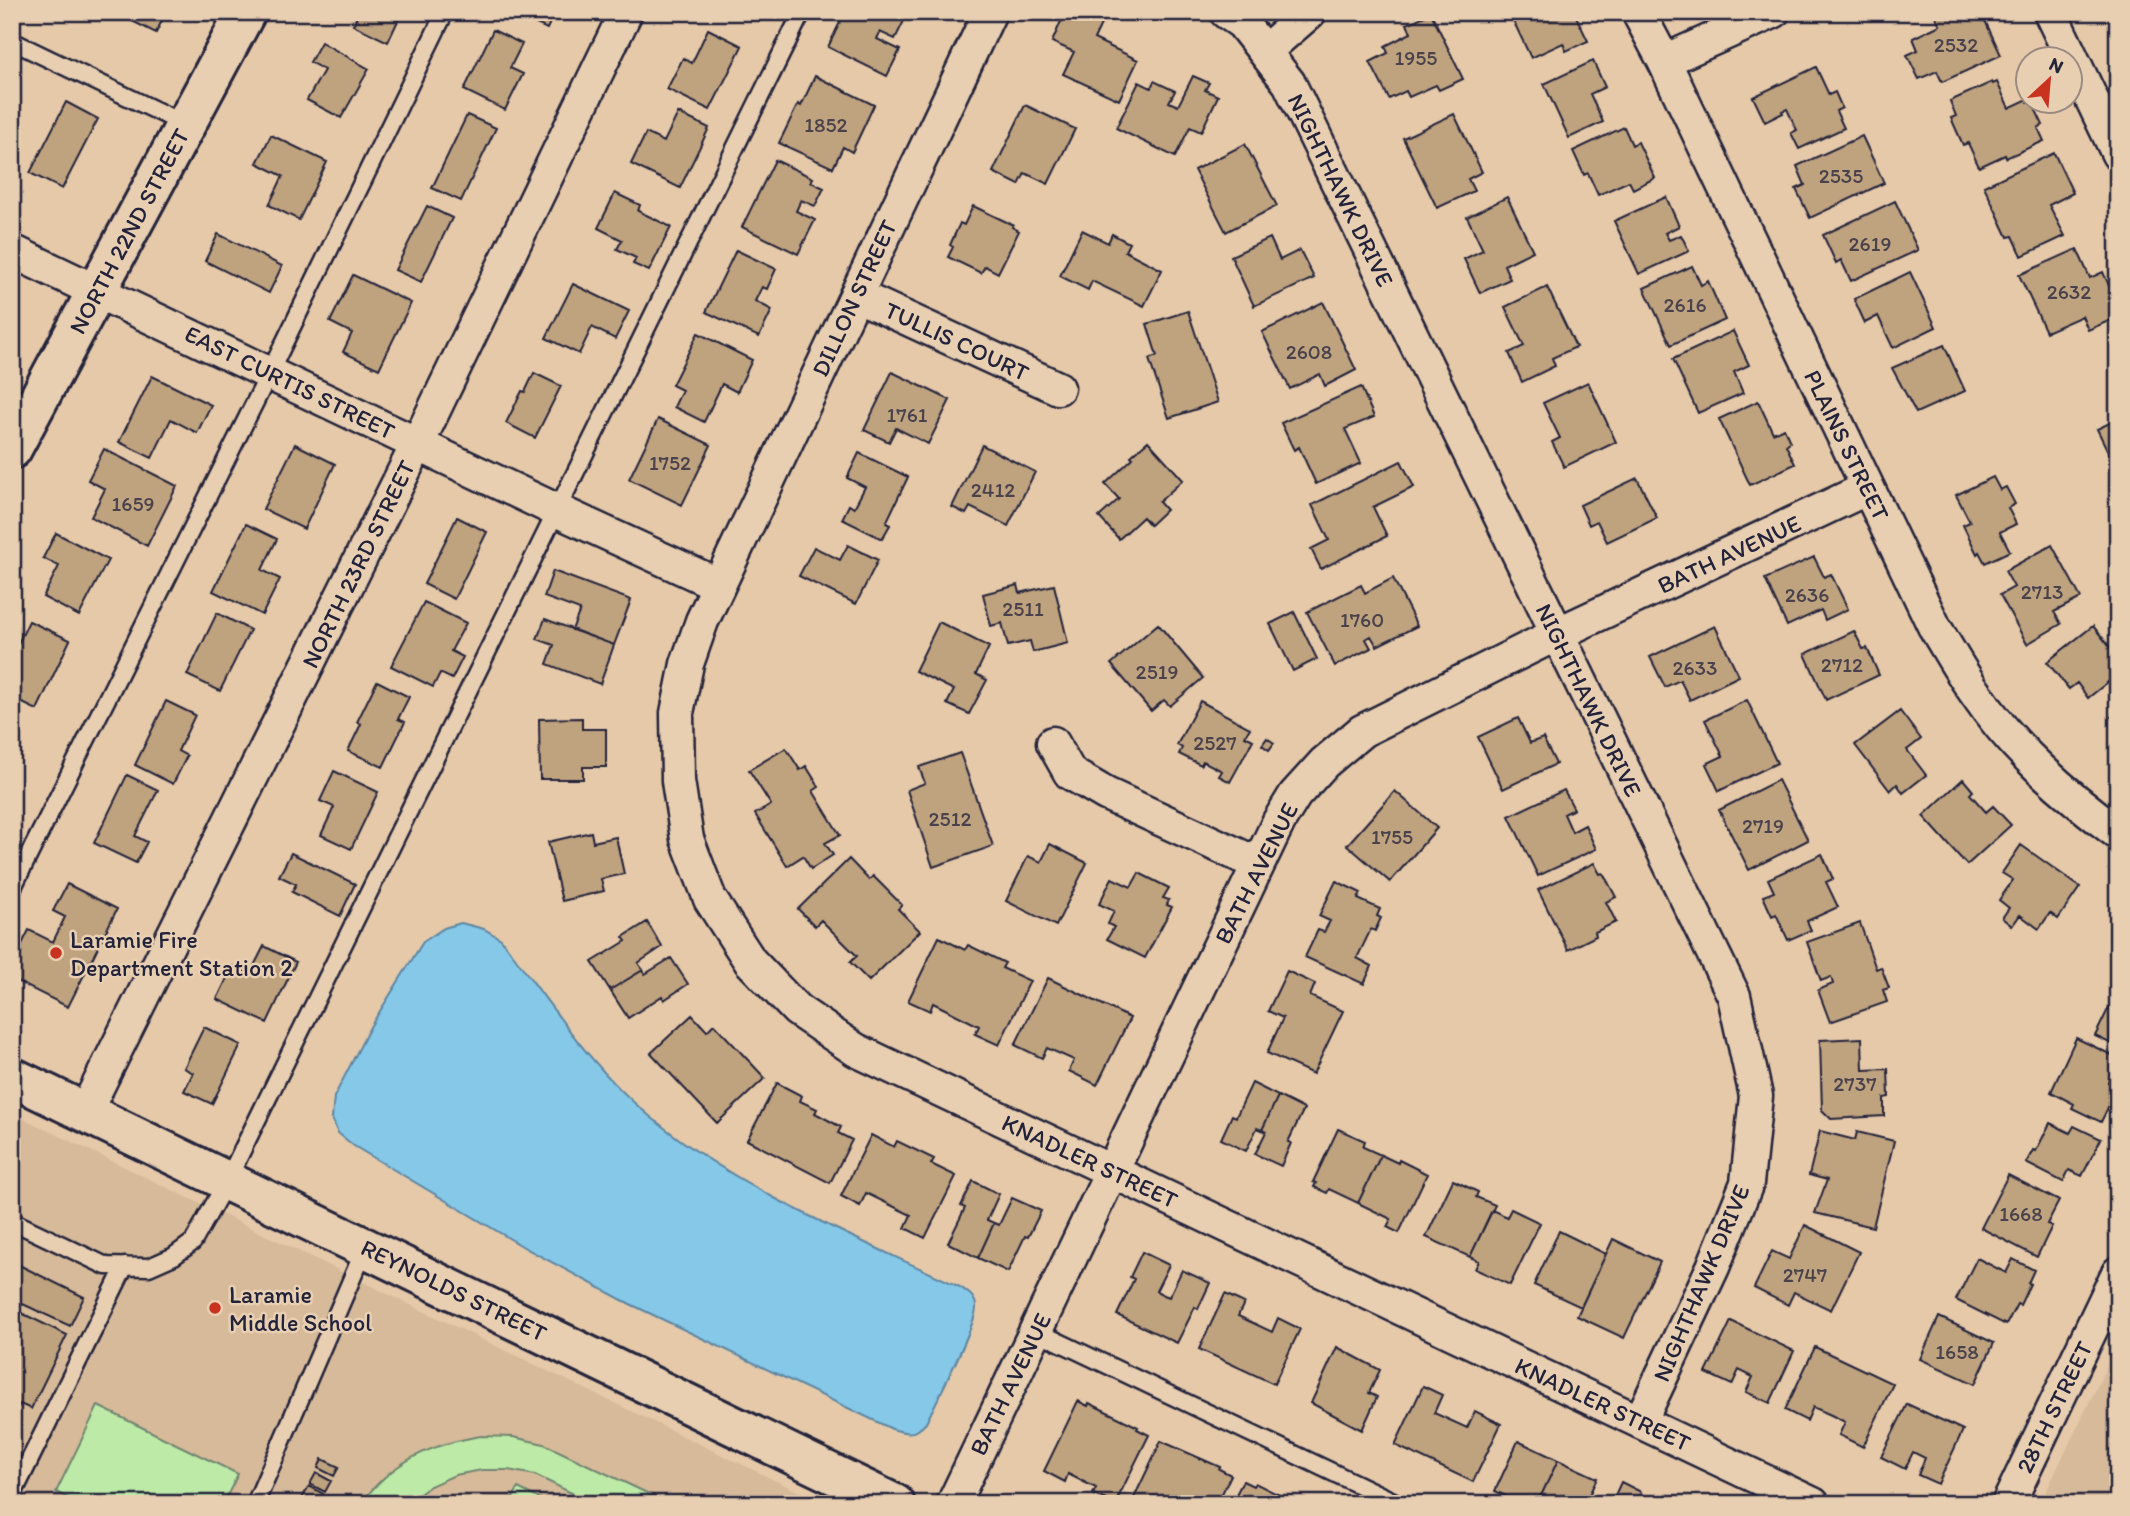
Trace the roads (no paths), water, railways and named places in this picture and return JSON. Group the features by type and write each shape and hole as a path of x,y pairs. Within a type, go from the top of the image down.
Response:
{"main road":[{"name":"NORTH 22ND STREET","path":"14,442 246,12"},
{"name":"REYNOLDS STREET","path":"12,1077 895,1504"}],"street":[{"name":"NORTH 23RD STREET","path":"85,1112 418,443 626,12"},
{"name":"DILLON STREET","path":"719,584 990,12"},
{"name":"NIGHTHAWK DRIVE","path":"1226,12 1242,23 1289,83 1734,996 1756,1096 1746,1183 1713,1267 1640,1422"},
{"path":"1265,51 1310,12"},
{"name":"PLAINS STREET","path":"1638,12 1664,61 1934,626 1977,696 2031,760 2077,803 2118,833"},
{"path":"1664,61 1773,12"},
{"path":"2050,12 2118,154"},
{"name":"EAST CURTIS STREET","path":"12,251 558,511 719,584"},
{"name":"TULLIS COURT","path":"856,295 1058,388"},
{"name":"BATH AVENUE","path":"953,1504 1279,821 1296,795 1324,763 1362,731 1557,635 1868,488"},
{"name":"KNADLER STREET","path":"719,584 687,664 677,713 678,781 687,839 710,899 750,961 797,1010 856,1049 1812,1504"},
{"path":"1053,743 1070,773 1106,794 1258,864"},
{"name":"28TH STREET","path":"2008,1504 2118,1273"}],"lane":[{"path":"12,888 270,372 445,12"},
{"path":"12,1221 106,1266 149,1266 174,1256 194,1242 228,1181 802,12"},
{"path":"12,41 186,125"},
{"path":"255,1504 365,1248"},
{"path":"13,1494 125,1266"},
{"path":"1035,1331 1399,1504"}],"water":[{"path":"461,923 484,929 501,939 571,1033 609,1078 652,1118 687,1144 723,1169 800,1212 960,1287 971,1295 976,1307 975,1316 946,1382 922,1427 911,1432 892,1429 626,1302 527,1249 354,1146 338,1133 332,1119 334,1097 370,1027 423,942 444,928"}],"place":[{"name":"Laramie Fire Department Station 2","path":"56,953"},
{"name":"Laramie Middle School","path":"215,1308"}]}
